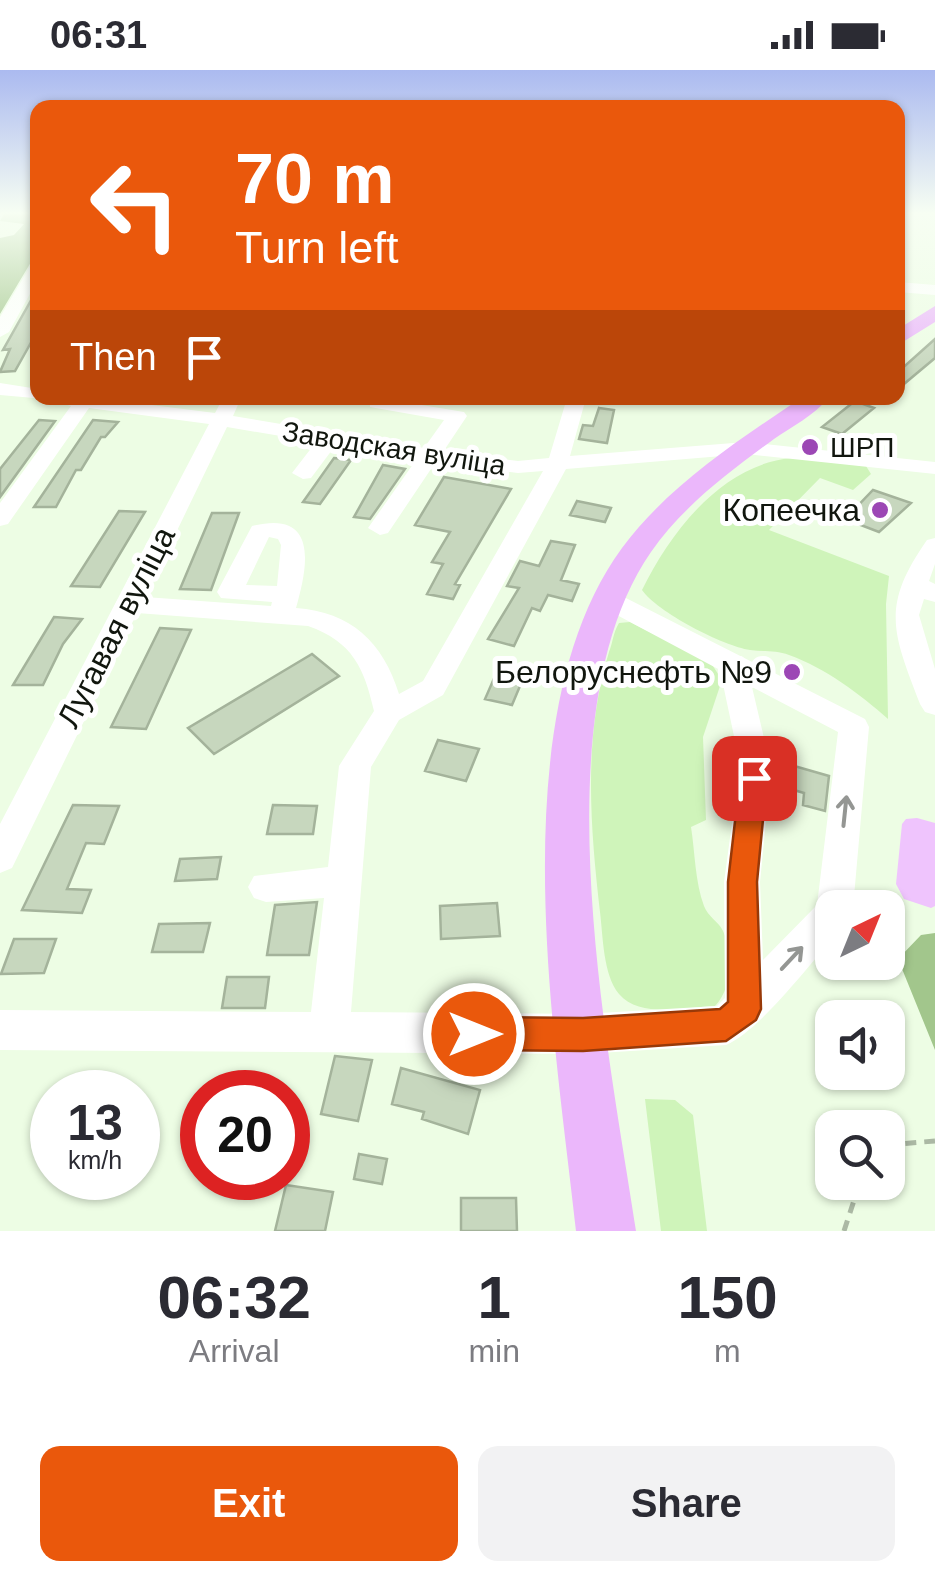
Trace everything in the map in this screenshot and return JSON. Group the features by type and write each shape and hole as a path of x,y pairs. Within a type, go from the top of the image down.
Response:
{"main road":[{"path":"905,334 935,312"},
{"path":"606,1231 567,862 573,726 588,651 633,556 666,515 746,448 806,405"}],"street":[{"path":"0,332 30,279"},
{"path":"905,288 935,290"},
{"path":"0,390 30,394"},
{"path":"0,519 83,405"},
{"name":"Заводская вуліца","path":"165,405 227,409 330,439 518,467 746,448 935,468"},
{"path":"380,528 457,416 388,405"},
{"path":"329,1033 356,766 389,712 433,688 556,466 574,405"},
{"name":"Лугавая вуліца","path":"0,858 227,409"},
{"path":"303,473 330,439"},
{"path":"935,544 925,589 906,615 912,647 935,704"},
{"path":"609,600 854,727 837,890"},
{"path":"126,604 284,606 332,624 354,638 378,664 389,712"},
{"path":"732,664 753,766 742,882 744,1009"},
{"path":"266,886 342,880"},
{"path":"0,1030 583,1034 726,1025 815,933"}],"path":[{"path":"905,1143 935,1141"},
{"path":"844,1231 854,1200"}],"green space":[{"path":"0,266 29,266 0,314"},
{"path":"791,458 866,466 871,474 853,490 820,478 769,530 889,576 888,719 816,667 784,653 750,650 708,635 661,608 642,590 684,524 721,487 766,463"},
{"path":"630,622 711,663 722,680 703,737 706,820 691,827 701,897 723,931 729,950 728,981 715,1006 664,1010 639,1007 619,994 607,966 594,847 592,749 601,684 614,634 619,623"},
{"path":"935,933 935,1050 905,976 905,952 921,935"},
{"path":"645,1099 675,1100 693,1115 707,1231 661,1231"}],"shaded area":[{"path":"906,819 935,823 935,906 931,908 905,899 905,890 899,890 896,884 902,824"}],"building":[{"path":"30,302 30,344 15,371 0,372 10,349 3,350"},
{"path":"935,339 935,358 905,383 905,366"},
{"path":"850,405 874,408 842,434 822,427"},
{"path":"599,408 614,410 607,443 579,439 583,425 593,426"},
{"path":"39,420 55,421 0,497 0,469"},
{"path":"93,420 118,422 101,437 81,470 76,470 56,507 34,507"},
{"path":"334,458 351,460 320,504 303,502"},
{"path":"383,465 405,469 370,519 354,517"},
{"path":"444,477 511,489 455,584 460,585 453,599 427,594 443,564 432,562 450,532 415,525"},
{"name":"Копеечка","path":"873,490 911,503 879,532 845,519"},
{"path":"577,501 611,508 605,522 570,515"},
{"path":"119,511 145,512 100,587 71,586"},
{"path":"212,513 239,513 211,590 180,589"},
{"path":"551,541 575,545 561,580 579,584 572,601 548,595 540,611 532,608 514,646 488,639 519,588 507,586 520,561 539,566"},
{"path":"54,617 82,619 63,644 43,685 13,685"},
{"path":"160,628 191,630 146,729 111,727"},
{"path":"312,654 339,676 214,754 188,728"},
{"path":"499,667 525,674 512,705 485,699"},
{"path":"438,740 479,749 466,781 425,771"},
{"path":"770,759 829,776 825,811 803,805 804,793 773,784 766,766"},
{"path":"73,805 119,806 104,844 86,843 67,889 91,890 82,913 22,910"},
{"path":"273,805 317,806 313,834 267,834"},
{"path":"221,857 217,879 175,881 180,859"},
{"path":"317,902 309,955 267,955 275,905"},
{"path":"497,903 500,936 441,939 440,906"},
{"path":"210,923 203,952 152,952 159,924"},
{"path":"14,939 56,939 44,973 1,974"},
{"path":"227,977 269,977 265,1008 222,1008"},
{"path":"335,1056 372,1060 358,1121 321,1114"},
{"path":"401,1068 480,1090 468,1134 422,1119 424,1112 392,1104"},
{"path":"359,1154 387,1159 382,1184 354,1179"},
{"path":"310,1189 333,1192 325,1231 275,1231 282,1200 310,1200"},
{"path":"461,1198 516,1198 517,1231 461,1231"}],"place":[{"name":"ШРП","path":"810,447"},
{"name":"Копеечка","path":"880,510"},
{"name":"Белоруснефть №9","path":"792,672"}],"route":[{"path":"474,1034 583,1034 726,1025 744,1009 742,882 754,778"}]}
